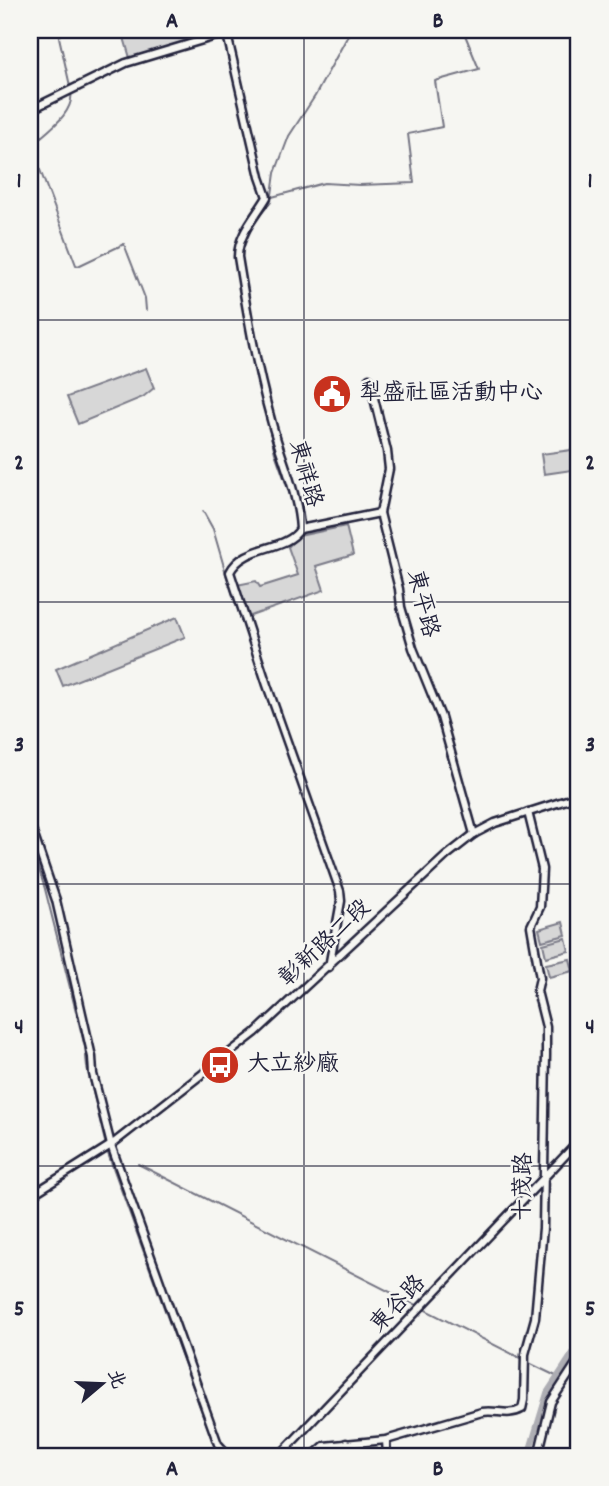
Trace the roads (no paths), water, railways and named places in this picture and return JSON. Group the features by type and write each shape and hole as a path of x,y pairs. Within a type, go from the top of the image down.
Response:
{"street":[{"path":"30,110 126,63 236,30"},
{"name":"東祥路","path":"226,31 267,197 239,244 238,257 262,386 279,452 297,505 300,529 290,538 239,559 230,572 340,891 341,901 328,967"},
{"name":"東平路","path":"369,378 389,468 380,513 401,607 413,648 442,717 474,834"},
{"path":"300,529 380,513"},
{"name":"彰新路二段","path":"30,1196 108,1147 255,1033 446,856 474,834 495,822 579,796"},
{"name":"十茂路","path":"386,1440 442,1422 489,1411 507,1414 522,1409 525,1354 536,1307 543,1228 546,1027 537,991 540,978 531,926 540,908 542,869 527,811"},
{"path":"30,824 56,900 92,1057 108,1147 218,1444 229,1456"},
{"name":"東谷路","path":"279,1456 579,1141"},
{"path":"538,1456 551,1402 579,1359"},
{"path":"305,1456 315,1455 324,1447 386,1440 387,1456"},
{"path":"346,1443 349,1456"}],"waterway":[{"path":"62,30 59,37 70,86"},
{"path":"242,251 254,222 271,202 275,173 289,136 315,96 351,30"},
{"path":"272,197 324,183 414,183 408,134 442,127 435,81 479,69 463,30"},
{"path":"71,92 71,100 64,115 31,146 76,265 124,244 145,298 146,310"},
{"path":"253,161 263,200"},
{"path":"237,243 234,252 241,293"},
{"path":"259,384 275,453 293,503"},
{"path":"203,511 213,529 262,680"},
{"path":"30,841 45,889 85,1047 87,1067 106,1146"},
{"path":"107,1151 218,1456"},
{"path":"138,1164 522,1359"},
{"path":"528,1456 547,1393 579,1344"},
{"path":"527,1362 558,1377"}],"place":[{"name":"犁盛社區活動中心","path":"332,394"},
{"name":"大立紗廠","path":"220,1065"}]}
